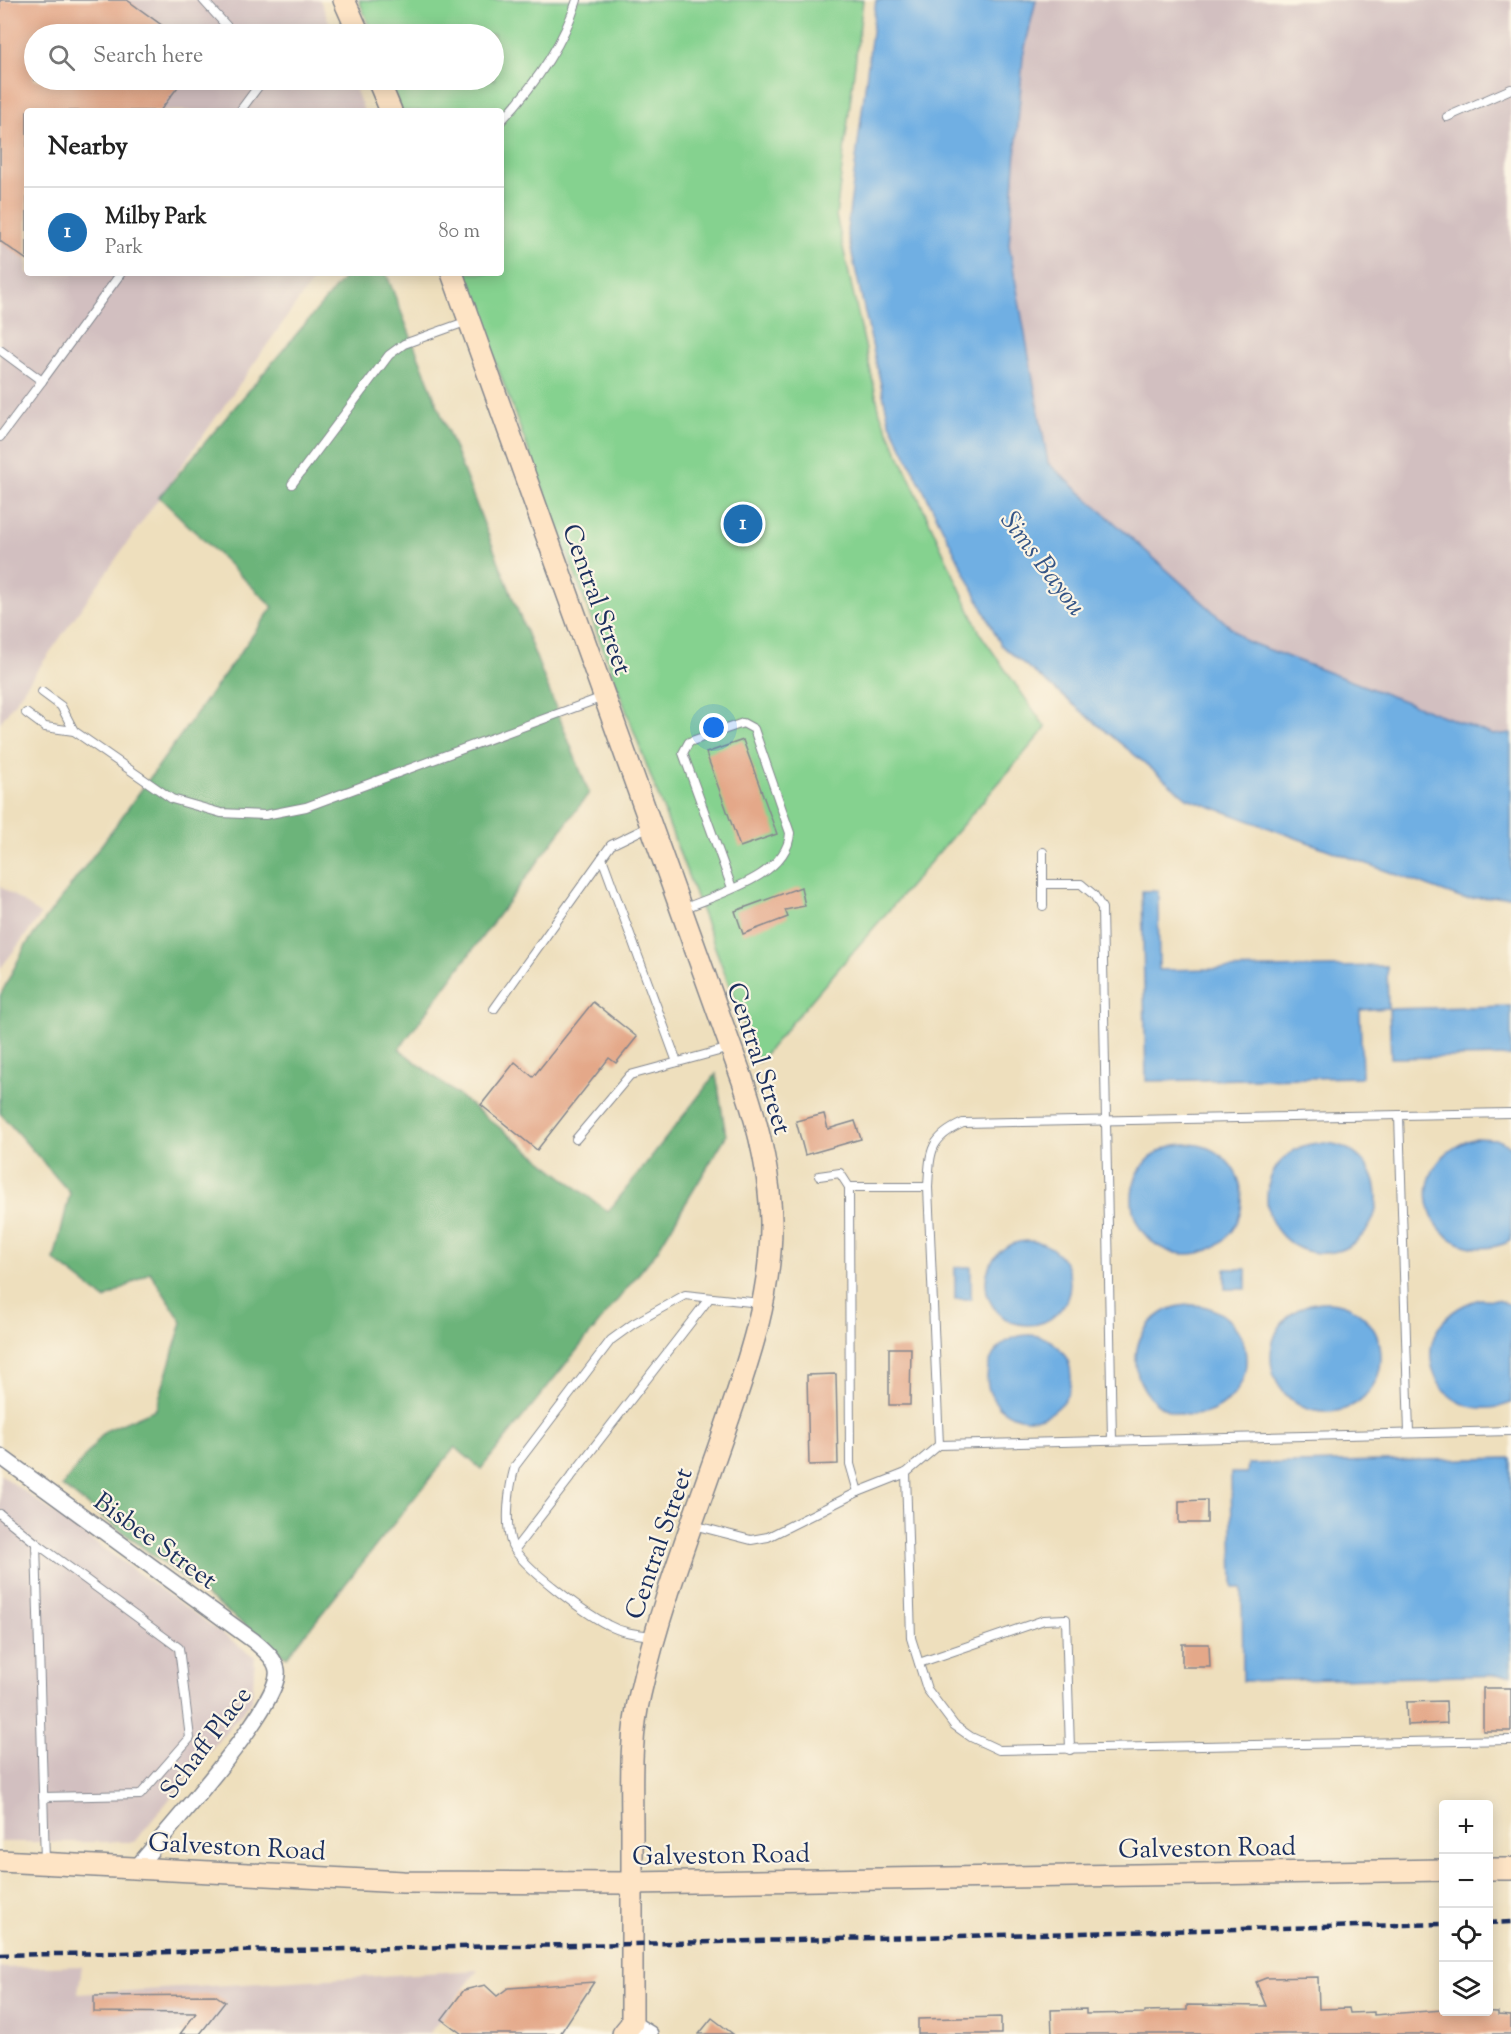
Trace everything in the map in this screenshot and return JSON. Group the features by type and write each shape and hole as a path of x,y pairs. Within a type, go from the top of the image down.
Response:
{"street":[{"path":"344,0 355,24"},
{"path":"382,90 390,108"},
{"name":"Central Street","path":"453,276 732,1048 757,1123 769,1187 771,1222 763,1303 752,1353 654,1636 639,1697 632,1755 632,1883 627,2028"},
{"name":"Bisbee Street","path":"0,1456 254,1641 270,1656 277,1669"},
{"name":"Schaff Place","path":"137,1867 258,1718 276,1684 277,1669"},
{"name":"Galveston Road","path":"0,1861 403,1882 632,1883 1439,1870"},
{"path":"1493,1869 1511,1869"},
{"path":"627,2028 650,2034"}],"lane":[{"path":"203,0 225,24"},
{"path":"504,118 521,98 567,31 577,0"},
{"path":"1447,117 1511,89"},
{"path":"242,108 256,90"},
{"path":"0,437 119,276"},
{"path":"292,484 377,366 404,344 469,320"},
{"path":"0,350 42,381"},
{"path":"42,692 61,706 74,731"},
{"path":"26,713 45,727 74,731 172,799 221,813 265,815 306,807 604,696"},
{"path":"682,909 732,888 769,871 790,843 790,833 754,729 743,723 689,742 683,753 732,888"},
{"path":"494,1009 611,845 651,825"},
{"path":"1043,852 1043,906"},
{"path":"602,858 677,1062"},
{"path":"1043,884 1081,884 1094,895 1102,908 1112,1440"},
{"path":"576,1139 625,1078 732,1048"},
{"path":"939,1444 928,1187 930,1157 935,1141 946,1131 963,1123 1511,1113"},
{"path":"1399,1115 1409,1433"},
{"path":"819,1176 840,1173 849,1188 850,1464 858,1492"},
{"path":"849,1188 928,1187"},
{"path":"654,1636 626,1632 608,1625 523,1562 512,1544 509,1488 515,1466 610,1340 686,1295 763,1303"},
{"path":"515,1549 708,1299"},
{"path":"692,1525 751,1540 768,1537 858,1492 906,1473 939,1444 1511,1431"},
{"path":"906,1473 911,1638 927,1689 954,1725 971,1737 999,1750 1511,1740"},
{"path":"0,1515 179,1648 190,1738 140,1795 43,1797"},
{"path":"36,1543 45,1863"},
{"path":"919,1663 1044,1620 1066,1619 1070,1750"}],"shaded area":[{"path":"0,0 320,0 330,24 24,24 24,90 356,90 363,108 24,108 24,276 316,276 0,723"},
{"path":"1036,0 1511,0 1511,733 1493,735 1246,641 1048,463 1009,245 1023,56"},
{"path":"0,886 41,915 0,969"},
{"path":"0,1474 255,1657 252,1700 134,1842 0,1842"},
{"path":"82,1966 78,1994 478,1970 429,2034 0,2034 0,1968"}],"green space":[{"path":"359,0 863,0 836,216 880,413 981,635 1046,728 758,1062 463,276 504,276 504,108 400,108 393,90 504,90 504,24 368,24"},
{"path":"345,276 387,276 589,793 399,1049 608,1212 716,1074 726,1136 657,1251 481,1469 455,1447 287,1657 62,1486 105,1431 156,1409 182,1322 150,1272 105,1299 54,1260 70,1193 0,1113 0,996 26,945 108,836 273,607 159,497"}],"water":[{"name":"Sims Bayou","path":"876,0 1036,0 1023,56 1009,245 1048,463 1246,641 1493,735 1511,733 1511,896 1463,899 1187,798 1001,645 889,421 847,231"},
{"path":"1142,891 1158,891 1159,970 1387,966 1388,1008 1360,1010 1362,1077 1146,1081"},
{"path":"1511,1006 1511,1056 1391,1058 1389,1009"},
{"path":"1476,1138 1495,1139 1511,1146 1511,1241 1483,1248 1460,1243 1442,1231 1431,1213 1428,1192 1433,1170 1449,1152"},
{"path":"1322,1143 1343,1147 1361,1159 1373,1177 1377,1198 1373,1219 1361,1237 1343,1249 1322,1253 1301,1249 1283,1237 1271,1219 1267,1198 1271,1177 1283,1159 1301,1147"},
{"path":"1187,1144 1208,1148 1226,1160 1238,1178 1242,1199 1238,1220 1226,1238 1208,1250 1187,1254 1166,1250 1148,1238 1136,1220 1132,1199 1136,1178 1148,1160 1166,1148"},
{"path":"1028,1241 1044,1244 1058,1253 1067,1267 1070,1283 1067,1299 1058,1313 1044,1322 1028,1325 1012,1322 998,1313 989,1299 986,1283 989,1267 998,1253 1012,1244"},
{"path":"955,1267 971,1267 971,1299 955,1299"},
{"path":"1225,1269 1246,1269 1246,1289 1225,1289"},
{"path":"1480,1299 1498,1300 1511,1305 1511,1403 1484,1408 1461,1403 1444,1390 1434,1372 1431,1351 1437,1330 1453,1312"},
{"path":"1326,1302 1347,1306 1365,1318 1377,1336 1381,1357 1377,1378 1365,1396 1347,1408 1326,1412 1305,1408 1287,1396 1275,1378 1271,1357 1275,1336 1287,1318 1305,1306"},
{"path":"1191,1305 1212,1309 1230,1321 1242,1339 1246,1360 1242,1381 1230,1399 1212,1411 1191,1415 1170,1411 1152,1399 1140,1381 1136,1360 1140,1339 1152,1321 1170,1309"},
{"path":"1029,1335 1045,1338 1059,1347 1068,1361 1071,1377 1068,1393 1059,1407 1045,1416 1029,1419 1013,1416 999,1407 990,1393 987,1377 990,1361 999,1347 1013,1338"},
{"path":"1511,1458 1511,1675 1243,1681 1242,1588 1233,1588 1231,1473 1247,1473 1248,1464"}],"building":[{"path":"0,0 127,0 160,24 24,24 24,90 176,90 162,108 24,108 24,258 0,241"},
{"path":"743,740 777,834 740,847 706,753"},
{"path":"801,887 805,906 785,910 788,917 743,934 735,911"},
{"path":"593,1002 637,1037 616,1063 609,1058 537,1150 481,1105 515,1062 533,1077"},
{"path":"824,1114 828,1129 855,1121 861,1139 805,1155 796,1121"},
{"path":"889,1348 911,1348 910,1405 889,1405"},
{"path":"836,1374 838,1464 809,1465 807,1375"},
{"path":"1207,1500 1207,1523 1179,1523 1179,1501"},
{"path":"1182,1644 1209,1644 1210,1667 1182,1667"},
{"path":"1483,1688 1511,1688 1511,1731 1483,1731"},
{"path":"1446,1701 1447,1723 1407,1725 1406,1702"},
{"path":"1318,1977 1319,2009 1349,2008 1350,2013 1374,2012 1374,2015 1439,2010 1439,2016 1493,2016 1493,2012 1498,2012 1498,2015 1511,2016 1511,2034 1052,2034 1051,2010 1086,2009 1086,2014 1145,2013 1145,2011 1187,2010 1187,2005 1266,2006 1256,1982 1266,1978"},
{"path":"594,1982 560,2034 462,2034 442,2019 464,1990 485,1985 497,1996 508,1988"},
{"path":"215,1995 225,2002 200,2034 180,2034 196,2013 94,2012 94,1996"},
{"path":"1001,2017 1001,2034 918,2034 918,2019"},
{"path":"712,2018 733,2034 699,2034"}],"railway":[{"path":"1493,1923 1511,1922"},
{"path":"0,1955 632,1944 1439,1924"}],"place":[{"name":"Milby Park","path":"743,524"}]}
